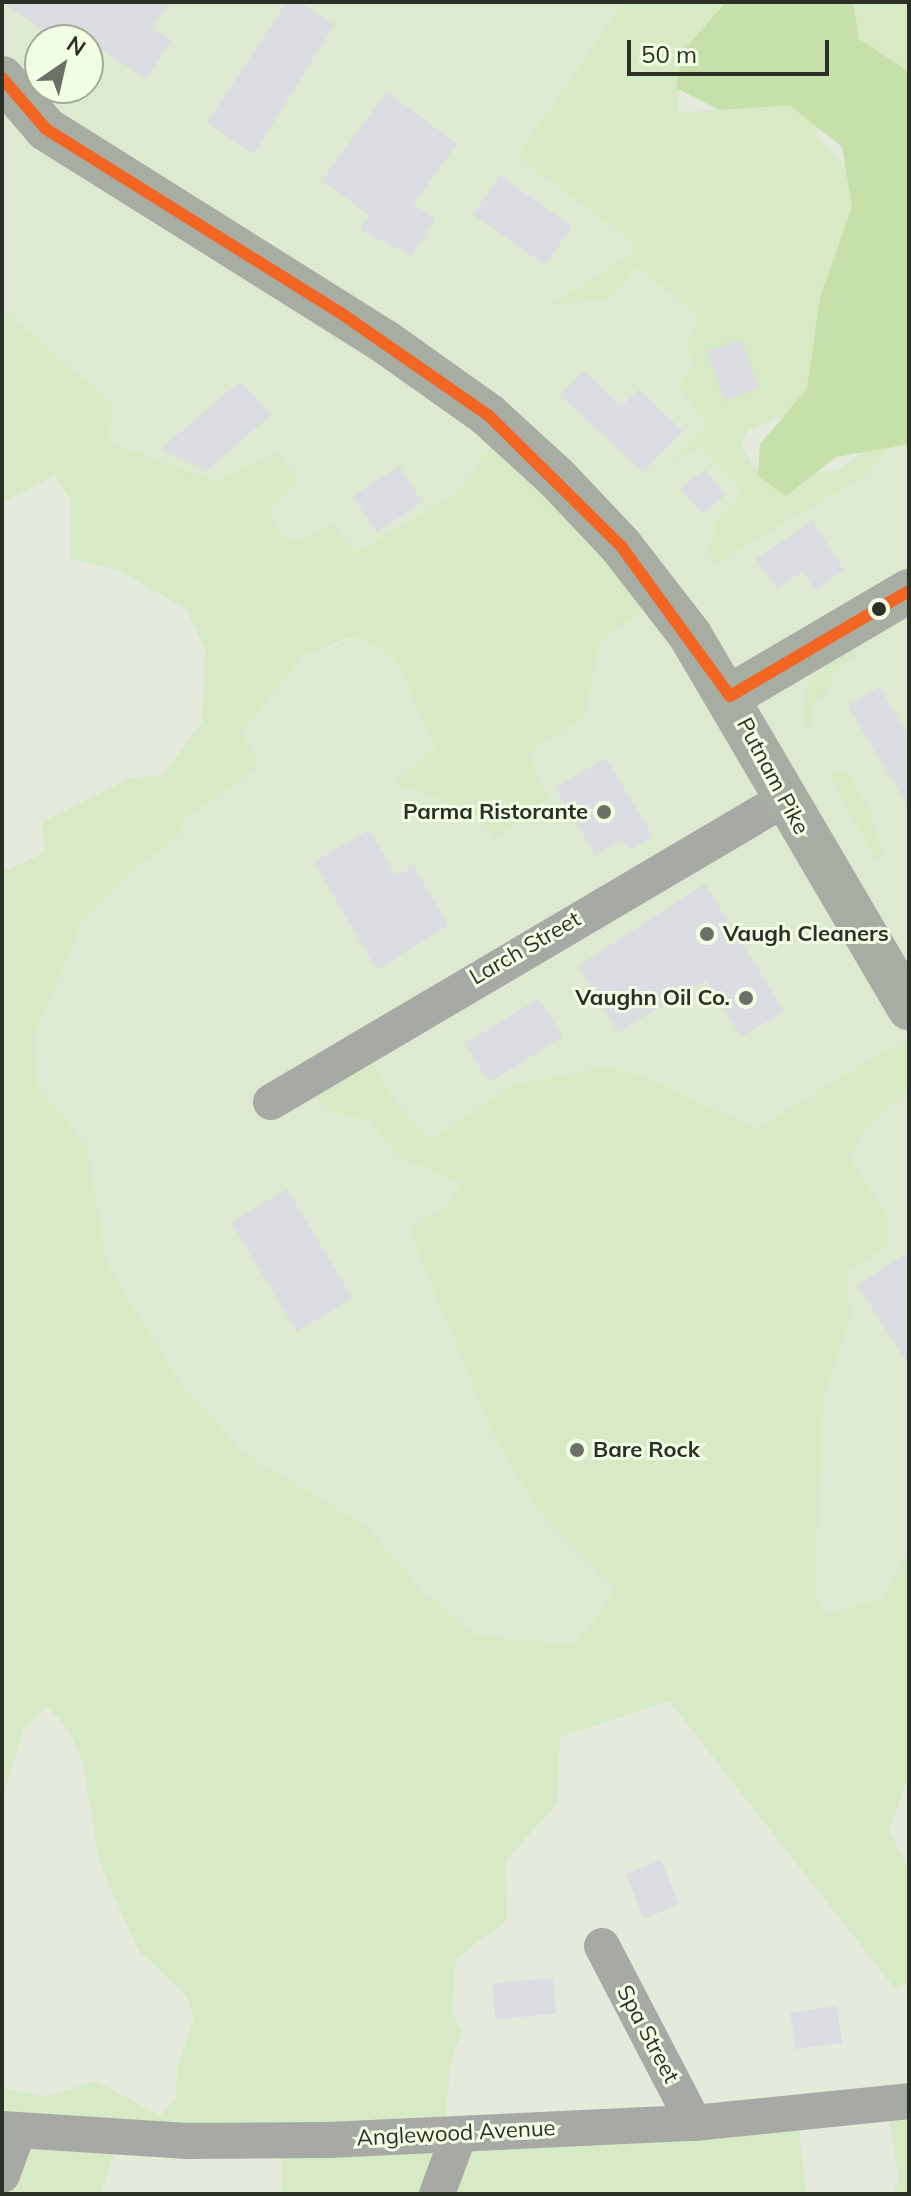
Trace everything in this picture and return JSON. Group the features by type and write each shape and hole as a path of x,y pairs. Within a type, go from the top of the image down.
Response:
{"main road":[{"name":"Putnam Pike","path":"2,78 46,129 342,314 488,415 621,546 730,696 783,800 909,1008"},
{"name":"Putnam Pike","path":"2,120 46,129"},
{"path":"730,696 909,591"}],"street":[{"name":"Larch Street","path":"271,1102 497,963 783,800"},
{"name":"Spa Street","path":"602,1946 694,2123"},
{"name":"Anglewood Avenue","path":"10,2130 188,2141 459,2135 694,2123 909,2101"},
{"path":"2,2175 10,2130"},
{"path":"437,2194 459,2135"}],"shaded area":[{"path":"2,2 624,2 603,38 630,239 637,251 549,304 637,265 699,318 686,347 708,425 672,465 700,447 736,483 741,495 713,524 715,536 706,549 715,564 868,474 897,436 909,441 909,1036 756,1129 644,1076 512,1086 430,1142 394,1099 362,1045 330,1111 371,1120 397,1156 463,1184 445,1208 411,1227 412,1235 491,1431 538,1511 615,1590 579,1644 477,1636 422,1591 367,1527 242,1452 180,1382 107,1264 87,1146 36,1085 35,1034 83,920 179,821 254,771 258,759 241,735 302,657 358,637 396,659 435,750 394,783 472,810 530,758 535,746 584,719 599,643 647,606 493,444 459,492 355,552 279,534 269,509 107,443 113,404 2,309"},
{"path":"624,2 791,2 679,89 679,113 824,101 816,135 847,167 857,190 821,359 798,410 747,431 741,445 752,465 782,479 841,469 883,436 897,436 868,474 715,564 706,549 715,536 713,524 741,495 736,483 700,447 669,466 707,425 679,386 693,366 686,347 699,318 638,266 608,299 548,306 636,251 630,239 517,157"},
{"path":"726,2 853,2 859,39 909,72 909,444 836,457 786,496 758,476 760,444 807,389 820,298 852,207 842,147 789,105 719,110 676,88 684,50"},
{"path":"845,2 909,2 909,80 872,88"},
{"path":"2,309 113,404 108,442 215,481 276,452 299,479 269,509 279,534 302,541 332,524 356,552 459,492 493,444 541,470 647,606 599,643 584,719 535,746 530,758 548,799 495,838 471,810 393,783 435,749 396,659 358,637 344,639 302,657 241,734 258,759 254,771 180,821 181,833 128,874 83,920 35,1034 36,1085 87,1146 107,1264 180,1382 242,1452 367,1527 422,1591 477,1636 578,1644 580,1632 587,1632 615,1590 538,1511 491,1431 412,1235 411,1227 445,1208 462,1184 397,1156 371,1121 330,1111 308,1090 362,1045 394,1099 430,1141 512,1086 604,1067 644,1076 756,1129 909,1036 909,1091 873,1120 849,1157 887,1214 890,1244 851,1269 846,1281 851,1315 823,1401 815,1598 828,1614 883,1598 909,1549 909,1775 889,1831 909,1869 909,1982 895,1989 669,1701 560,1737 557,1804 506,1860 507,1920 456,1959 452,2011 462,2032 451,2060 445,2122 798,2114 806,2194 281,2194 283,2142 121,2135 101,2194 2,2194 2,2087 45,2097 96,2081 160,2116 176,2097 177,2068 194,2016 185,1994 138,1950 100,1864 83,1762 68,1729 47,1706 24,1729 2,1799 2,872 44,853 42,822 132,777 162,776 202,722 205,649 186,609 120,571 71,558 71,501 55,475 2,503"},
{"path":"853,646 854,658 835,670 829,691 813,706 809,735 802,711 806,689 824,669 821,664"},
{"path":"848,771 872,815 883,853 877,862 829,774"},
{"path":"909,1091 909,1549 883,1598 828,1615 815,1599 823,1401 851,1316 846,1281 887,1214 849,1157 873,1120"},
{"path":"909,2097 909,2194 894,2194 898,2174 887,2106"}],"building":[{"path":"2,2 169,2 152,28 171,40 146,79 104,52 104,24 34,24"},
{"path":"287,2 300,2 334,25 254,154 207,123"},
{"path":"387,92 457,144 413,204 435,219 412,256 360,230 370,216 322,180"},
{"path":"500,176 572,226 545,265 473,215"},
{"path":"741,339 759,388 725,400 707,351"},
{"path":"584,371 621,407 639,389 683,431 643,473 561,395"},
{"path":"241,381 271,415 207,470 160,449"},
{"path":"399,466 422,502 376,532 353,496"},
{"path":"705,469 726,495 702,514 681,489"},
{"path":"812,521 844,570 815,590 803,571 777,589 756,559"},
{"path":"879,687 909,737 909,808 848,706"},
{"name":"Parma Ristorante","path":"606,758 653,836 629,850 622,839 595,855 555,788"},
{"path":"369,830 396,876 414,866 448,925 377,970 314,862"},
{"path":"705,884 784,1011 741,1037 706,980 618,1032 578,966"},
{"path":"539,998 563,1036 489,1082 465,1044"},
{"path":"287,1189 352,1298 297,1331 231,1222"},
{"path":"909,1252 909,1366 857,1285"},
{"path":"661,1860 679,1905 644,1919 626,1874"},
{"path":"553,1978 556,2014 495,2019 492,1983"},
{"path":"837,2006 842,2043 796,2049 790,2013"}],"transit line":[{"path":"2,78 46,129 342,314 488,415 621,546 730,696"},
{"path":"730,696 909,591"}],"place":[{"name":"Parma Ristorante","path":"604,812"},
{"name":"Vaugh Cleaners","path":"707,934"},
{"name":"Vaughn Oil Co.","path":"746,998"},
{"name":"Bare Rock","path":"577,1450"}]}
